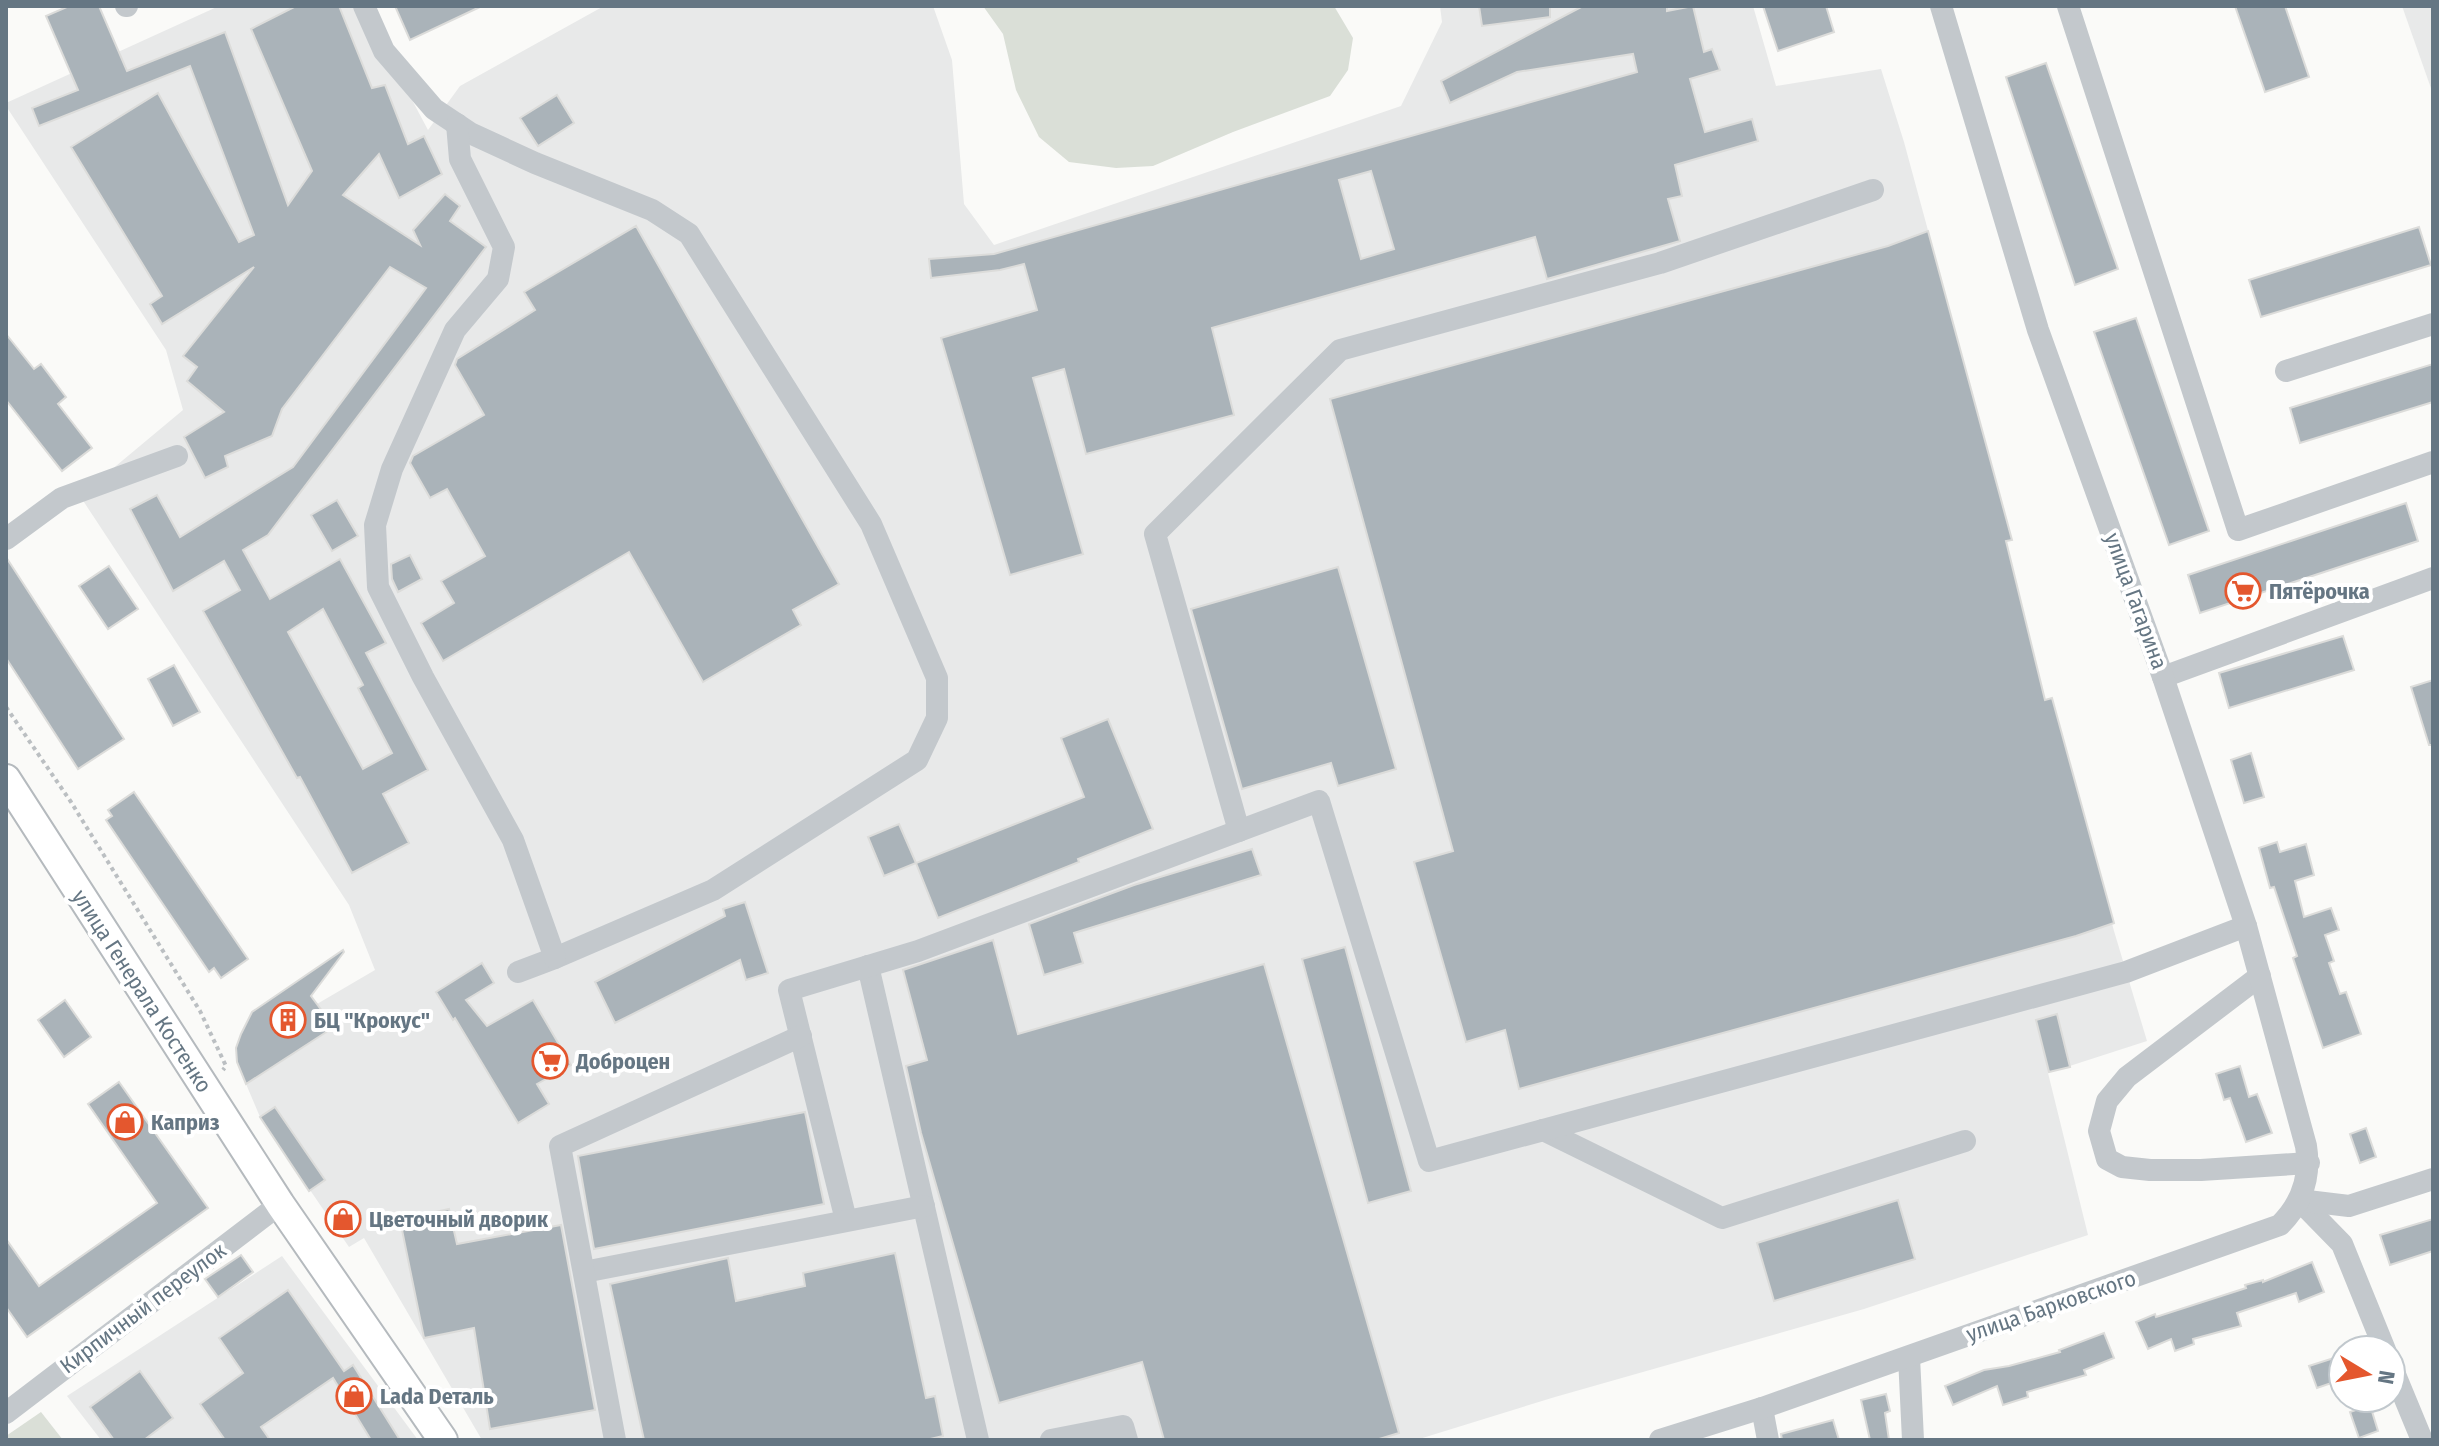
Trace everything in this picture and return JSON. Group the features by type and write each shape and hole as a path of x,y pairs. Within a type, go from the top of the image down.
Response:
{"main road":[{"name":"улица Генерала Костенко","path":"6,779 280,1204 443,1440"}],"street":[{"path":"364,6 384,51 434,109 470,133 652,210 689,234 871,524 937,678 937,718 917,760 713,890 518,972"},
{"name":"улица Гагарина","path":"1941,6 2038,330 2163,677 2246,926 2309,1163 2299,1200"},
{"path":"2068,6 2238,530 2433,462"},
{"path":"457,124 460,159 504,247 498,279 455,330 392,469 375,525 378,587 423,677 513,840 555,958"},
{"path":"1239,831 1155,534 1340,350 1660,263 1873,190"},
{"path":"2286,371 2433,324"},
{"path":"6,539 62,498 177,456"},
{"path":"2163,677 2433,578"},
{"path":"846,1220 789,990 918,951 1319,801 1429,1161 2126,972 2246,926"},
{"path":"868,966 978,1440"},
{"path":"2260,976 2127,1077 2107,1101 2099,1131 2107,1159 2122,1167 2201,1170 2309,1163"},
{"path":"615,1440 560,1146 801,1036"},
{"path":"1543,1130 1722,1218 1965,1141"},
{"path":"2299,1200 2349,1206 2433,1179"},
{"path":"2299,1200 2342,1244 2379,1334"},
{"name":"улица Барковского","path":"1660,1440 1762,1408 2280,1225 2299,1200"},
{"name":"Кирпичный переулок","path":"6,1413 280,1204"},
{"path":"584,1272 924,1206"},
{"path":"1909,1357 1913,1440"},
{"path":"2407,1404 2422,1440"},
{"path":"1762,1408 1768,1440"},
{"path":"1051,1440 1123,1426 1127,1440"}],"path":[{"path":"6,707 71,802 200,1011 226,1066"}],"shaded area":[{"path":"219,6 362,6 428,130 460,86 604,6 933,6 952,60 964,204 994,245 1401,106 1442,22 1440,6 1753,6 1776,86 1881,69 1904,142 2012,540 2006,542 2045,700 2052,698 2114,931 2147,1041 2048,1073 2088,1235 1864,1309 1416,1440 482,1440 364,1238 349,1247 260,1117 246,1084 334,1028 317,1004 375,970 349,905 80,496 183,410 166,350 6,106 6,103"},
{"path":"983,6 1334,6 1353,38 1348,70 1330,96 1153,166 1116,168 1069,162 1039,137 1016,90 1003,34"},
{"path":"2402,6 2433,6 2433,94"},
{"path":"282,1256 418,1440 101,1440 67,1396"},
{"path":"41,1412 63,1440 6,1440 6,1436"}],"building":[{"path":"69,6 99,6 127,71 225,32 288,205 312,171 251,29 296,6 339,6 372,88 385,85 408,144 424,136 442,174 399,198 379,154 343,195 420,245 413,230 445,194 460,206 450,221 486,247 268,535 243,550 270,599 340,559 386,643 366,653 428,770 383,794 409,843 352,873 203,611 240,590 224,561 173,591 130,509 157,495 180,537 293,467 426,288 390,267 282,409 272,436 225,456 228,467 205,478 184,437 224,412 187,381 197,367 183,356 254,267 162,324 150,304 162,296 71,147 158,93 239,242 254,235 190,66 39,126 32,108 78,90 46,16","holes":["323,609 363,685 358,688 392,753 363,769 288,632"]},
{"path":"395,6 482,6 410,40"},
{"path":"1479,6 1550,6 1550,17 1482,26"},
{"path":"1583,6 1667,6 1667,11 1693,6 1704,52 1712,49 1720,70 1690,79 1705,132 1752,119 1758,141 1675,165 1682,196 1668,199 1680,241 1547,279 1535,237 1212,328 1234,415 1086,454 1064,369 1033,378 1083,554 1010,575 941,338 1037,310 1024,264 931,278 929,259 994,254 1637,72 1633,54 1517,72 1450,103 1441,81","holes":["1371,171 1394,249 1361,259 1339,180"]},
{"path":"1763,6 1826,6 1834,32 1778,51"},
{"path":"2235,6 2285,6 2309,77 2265,92"},
{"path":"2046,63 2118,269 2075,285 2006,77"},
{"path":"557,95 574,123 538,146 520,118"},
{"path":"636,226 839,584 793,610 801,625 703,682 629,552 443,661 421,623 454,603 441,581 485,556 447,489 430,498 410,463 413,456 484,415 455,365 457,359 535,310 524,292"},
{"path":"2419,227 2431,265 2261,317 2249,280"},
{"path":"1928,231 2012,540 2006,541 2045,700 2052,698 2114,923 1519,1089 1505,1030 1466,1042 1414,862 1453,851 1330,399 1888,246"},
{"path":"2136,318 2209,531 2169,545 2094,332"},
{"path":"6,334 34,369 41,364 66,397 58,404 92,448 62,471 6,400"},
{"path":"2433,364 2433,402 2300,443 2290,408"},
{"path":"337,500 358,536 332,551 311,515"},
{"path":"2406,503 2418,541 2200,613 2188,575"},
{"path":"410,555 422,579 398,592 392,579 391,564"},
{"path":"6,557 124,739 78,769 6,658"},
{"path":"109,566 138,609 108,629 79,586"},
{"path":"1338,567 1396,769 1338,786 1331,763 1242,789 1191,609"},
{"path":"2343,636 2354,670 2229,708 2219,673"},
{"path":"174,665 200,712 173,726 148,679"},
{"path":"2433,680 2433,745 2429,745 2411,687"},
{"path":"1108,719 1153,829 938,918 916,863 1084,797 1061,738"},
{"path":"2251,753 2264,797 2244,803 2231,760"},
{"path":"134,792 248,959 221,978 214,968 209,972 106,820 112,816 108,810"},
{"path":"899,824 916,863 884,876 868,837"},
{"path":"2277,842 2280,852 2306,844 2314,875 2295,881 2304,917 2331,908 2339,930 2325,935 2334,961 2329,963 2340,994 2346,992 2361,1034 2323,1048 2293,958 2297,956 2274,887 2270,888 2259,848"},
{"path":"1252,849 1261,875 1074,933 1083,963 1044,975 1029,924 1134,885"},
{"path":"745,902 768,973 746,980 740,960 615,1023 595,982 725,916 723,909"},
{"path":"993,940 1018,1034 1264,964 1399,1433 1376,1440 1164,1440 1142,1362 999,1403 921,1133 906,1066 927,1060 903,970"},
{"path":"1345,947 1411,1191 1368,1203 1302,959"},
{"name":"БЦ \"Крокус\"","path":"343,950 311,996 334,1027 246,1084 237,1062 236,1048 252,1012"},
{"path":"482,963 494,983 466,1000 487,1026 533,1000 571,1065 537,1084 549,1104 518,1123 436,992"},
{"path":"65,1000 91,1037 64,1057 38,1020"},
{"path":"2057,1014 2070,1067 2049,1072 2036,1020"},
{"path":"2240,1066 2249,1097 2257,1094 2272,1133 2246,1142 2230,1098 2224,1100 2216,1074"},
{"path":"119,1082 208,1208 27,1337 6,1307 6,1239 39,1286 157,1203 88,1104"},
{"path":"275,1107 325,1180 309,1191 260,1117"},
{"path":"805,1112 824,1204 594,1249 578,1156"},
{"path":"2366,1128 2376,1157 2360,1163 2350,1134"},
{"path":"1898,1200 1915,1259 1774,1301 1757,1243"},
{"path":"449,1209 457,1244 561,1225 595,1410 490,1429 474,1328 424,1338 400,1220"},
{"path":"2433,1219 2433,1251 2390,1265 2380,1235"},
{"path":"895,1253 926,1398 935,1396 943,1436 926,1440 644,1440 610,1284 728,1258 736,1301 805,1286 803,1273"},
{"path":"241,1255 253,1272 218,1297 205,1279"},
{"path":"2312,1262 2324,1292 2299,1302 2296,1293 2237,1313 2241,1326 2193,1339 2194,1344 2175,1351 2171,1339 2148,1349 2136,1322 2246,1288 2245,1285 2263,1282"},
{"path":"288,1290 344,1371 353,1365 400,1440 371,1440 333,1378 261,1427 270,1440 225,1440 200,1404 243,1373 219,1338"},
{"path":"2104,1333 2114,1358 2084,1370 2086,1375 2027,1392 2028,1397 2003,1405 1997,1386 1953,1405 1945,1386 1984,1370 2060,1352"},
{"path":"2327,1360 2327,1385 2317,1388 2309,1366"},
{"path":"140,1371 173,1418 144,1440 114,1440 90,1407"},
{"path":"1886,1394 1890,1411 1885,1413 1889,1440 1870,1440 1861,1400"},
{"path":"2351,1414 2373,1414 2378,1431 2359,1438"},
{"path":"1833,1420 1839,1440 1782,1440 1781,1434"}],"place":[{"name":"Пятёрочка","path":"2243,591"},
{"name":"БЦ \"Крокус\"","path":"288,1020"},
{"name":"Доброцен","path":"550,1061"},
{"name":"Каприз","path":"125,1122"},
{"name":"Цветочный дворик","path":"343,1219"},
{"name":"Lada Dеталь","path":"354,1396"}]}
